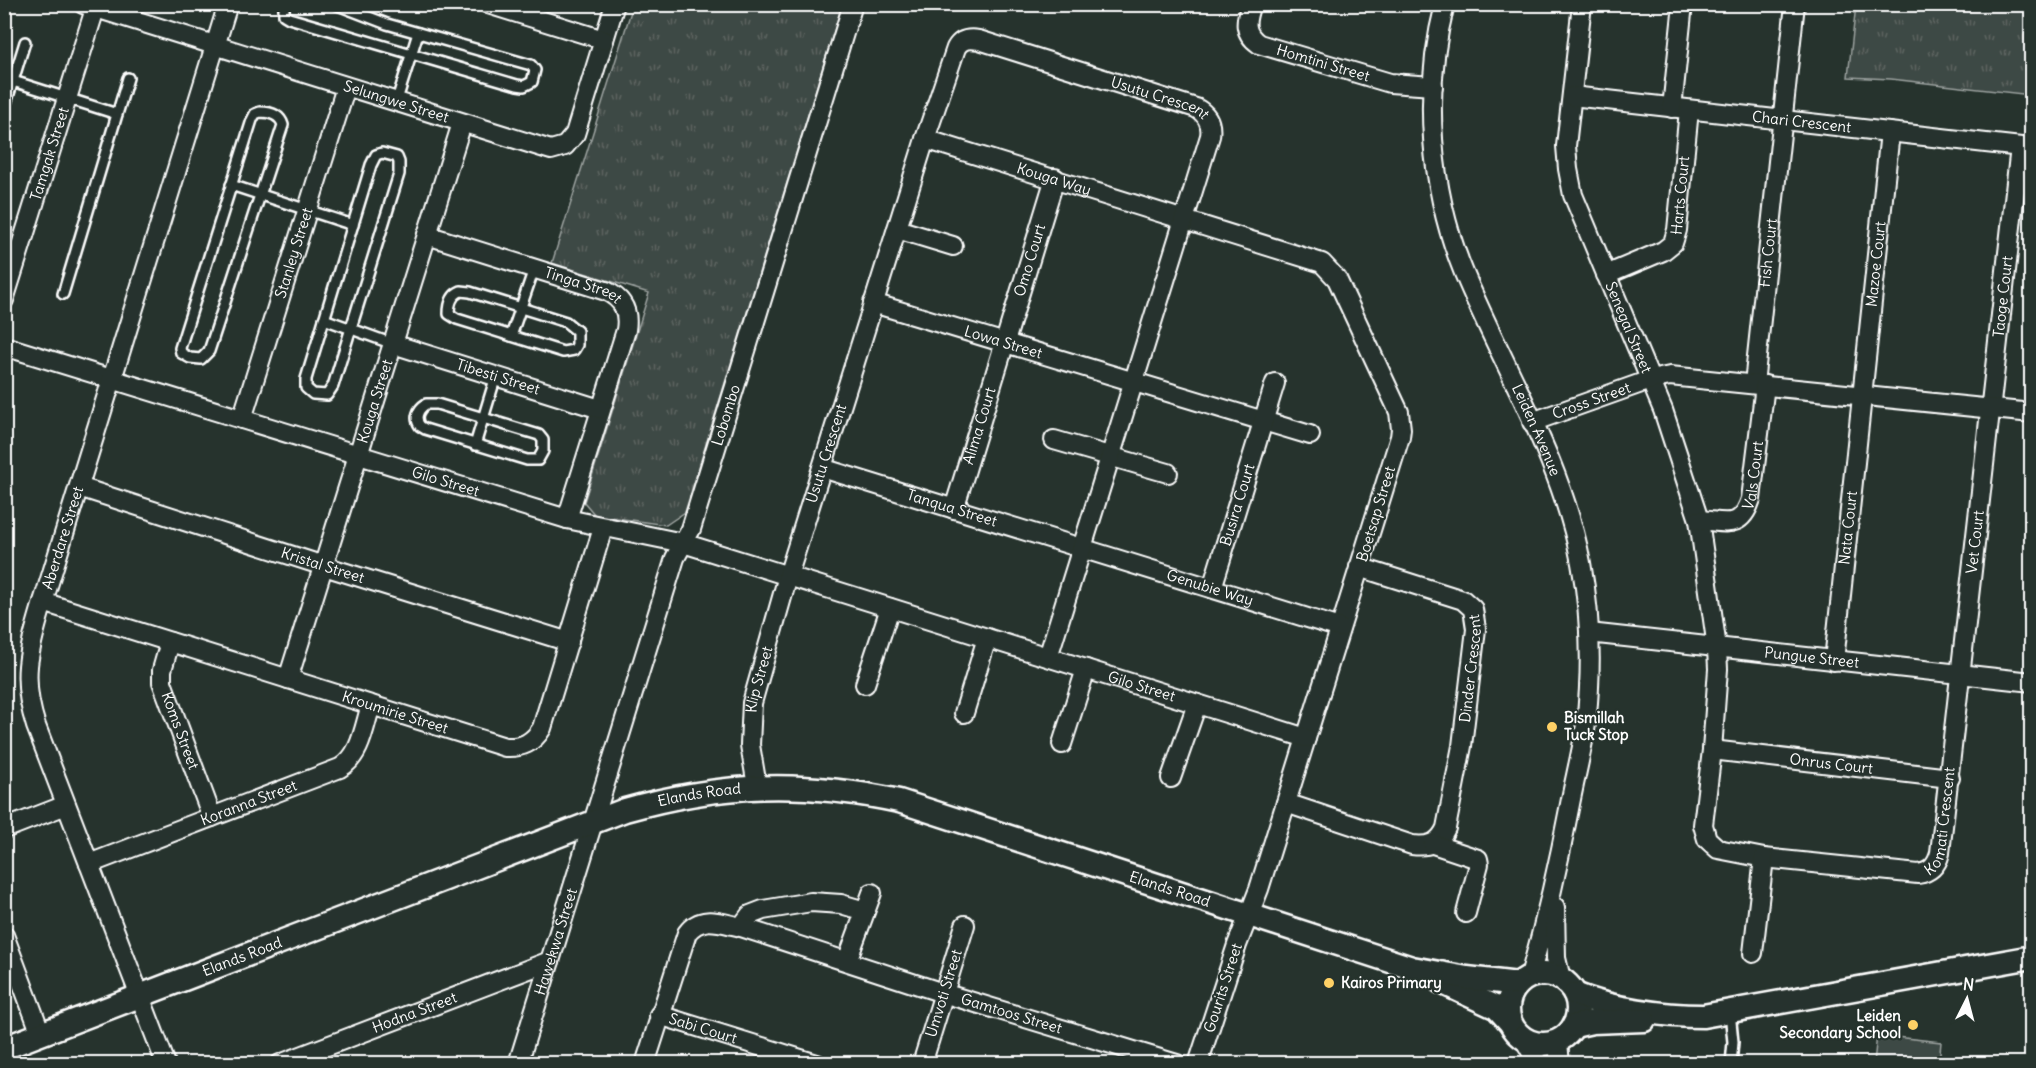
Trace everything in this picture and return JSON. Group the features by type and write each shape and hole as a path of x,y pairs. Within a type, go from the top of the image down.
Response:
{"street":[{"name":"Aberdare Street","path":"166,1064 36,726 27,684 30,648 43,602 228,4"},
{"path":"488,4 604,40"},
{"name":"Selungwe Street","path":"96,7 215,47 544,149 558,149 565,146 575,134 615,4"},
{"name":"Lobombo","path":"594,821 675,558 691,529 853,4"},
{"name":"Homtini Street","path":"1251,4 1246,19 1246,29 1253,40 1259,44 1390,83 1433,86"},
{"name":"Leiden Avenue","path":"1444,4 1436,48 1433,86 1434,149 1444,212 1464,273 1554,472 1573,528 1581,563 1589,633 1585,728 1558,867 1524,980"},
{"name":"Senegal Street","path":"1582,4 1566,146 1573,195 1663,410 1699,520 1717,648"},
{"path":"1681,109 1683,4"},
{"name":"Fish Court","path":"1760,385 1795,4"},
{"name":"Tamgak Street","path":"4,300 96,7"},
{"name":"Usutu Crescent","path":"788,576 925,139 956,48 965,39 979,40 1196,108 1205,114 1211,130 1048,657"},
{"name":"Stanley Street","path":"242,419 346,87"},
{"name":"Chari Crescent","path":"1572,96 2026,148"},
{"name":"Harts Court","path":"1606,275 1663,251 1673,243 1677,230 1681,109"},
{"name":"Kouga Street","path":"288,679 462,123"},
{"name":"Mazoe Court","path":"1862,395 1890,132"},
{"name":"Kouga Way","path":"925,139 1184,220"},
{"name":"Taoge Court","path":"1991,409 2026,148"},
{"name":"Omo Court","path":"1005,342 1055,178"},
{"name":"Boetsap Street","path":"1184,220 1316,260 1328,267 1337,279 1396,404 1401,420 1400,437 1249,914"},
{"path":"897,229 953,246"},
{"name":"Tinga Street","path":"427,235 614,295 625,308 626,330 567,519"},
{"name":"Lowa Street","path":"873,303 1134,382"},
{"name":"Alima Court","path":"954,509 1005,342"},
{"name":"Tibesti Street","path":"393,344 600,410"},
{"name":"Gilo Street","path":"4,346 567,519 683,543 1306,738"},
{"path":"1650,380 1682,376 2031,413"},
{"name":"Cross Street","path":"1532,422 1650,380"},
{"path":"1134,382 1310,435"},
{"name":"Busira Court","path":"1212,588 1275,383"},
{"name":"Vals Court","path":"1699,520 1732,523 1738,522 1745,515 1751,499 1760,385"},
{"name":"Nata Court","path":"1834,660 1862,395"},
{"name":"Vet Court","path":"1962,675 1991,409"},
{"path":"1054,440 1168,473"},
{"name":"Tanqua Street","path":"822,468 1082,548"},
{"name":"Kristal Street","path":"79,487 569,642"},
{"name":"Kroumirie Street","path":"43,602 505,747 521,747 534,739 542,728 603,528"},
{"name":"Genubie Way","path":"1082,548 1340,628"},
{"name":"Dinder Crescent","path":"1359,567 1463,600 1473,609 1475,641 1462,746 1446,828 1433,844"},
{"name":"Klip Street","path":"757,786 750,745 752,703 788,576"},
{"path":"865,684 890,608"},
{"name":"Pungue Street","path":"1589,633 2031,682"},
{"path":"963,713 987,638"},
{"name":"Koms Street","path":"170,642 162,670 162,682 212,817"},
{"name":"Komati Crescent","path":"1717,648 1718,669 1712,750 1703,825 1707,839 1718,849 1764,858 1918,874 1925,873 1938,863 1962,675"},
{"path":"1062,744 1086,669"},
{"path":"1171,778 1197,704"},
{"name":"Koranna Street","path":"89,864 349,763 355,754 371,705"},
{"name":"Onrus Court","path":"1712,750 1950,778"},
{"name":"Elands Road","path":"4,1048 625,810 690,794 757,786 828,788 898,801 1412,968 1497,1008 1509,1021"},
{"path":"1286,803 1412,845 1433,844 1478,859 1479,864 1466,913"},
{"path":"4,829 66,805"},
{"name":"Hawekwa Street","path":"518,1064 594,821"},
{"path":"1753,952 1764,858"},
{"name":"Leiden Avenue","path":"1558,867 1554,940 1556,958 1568,987"},
{"path":"847,961 872,893"},
{"path":"741,927 750,915 763,910 811,902 841,904 865,911"},
{"name":"Gourits Street","path":"1198,1064 1249,914"},
{"name":"Gamtoos Street","path":"645,1064 687,933 699,922 707,921 741,927 943,993 1177,1064"},
{"name":"Umvoti Street","path":"922,1064 965,925"},
{"path":"4,935 41,1034"},
{"path":"1574,1026 1730,1012 2031,957"},
{"name":"Hodna Street","path":"280,1064 550,961"},
{"name":"Elands Road","path":"1412,968 1467,978 1524,980"},
{"path":"1568,987 1578,1005 1578,1016 1574,1026 1565,1037 1559,1053 1524,1039 1515,1032 1509,1021 1508,1001 1524,980 1541,974 1552,975 1590,1000 1672,1016"},
{"name":"Sabi Court","path":"659,1015 817,1064"},
{"path":"1524,1039 1538,1064"}],"lane":[{"path":"284,4 284,15 289,18 524,86 532,82 535,70 531,65 418,33 335,4"},
{"path":"396,103 418,33"},
{"path":"4,110 26,42"},
{"path":"63,294 129,78"},
{"path":"13,81 117,114"},
{"path":"267,112 279,117 283,125 260,195 209,351 201,359 190,358 181,352 180,348 231,185 252,120 255,114 267,112"},
{"path":"382,153 391,154 399,162 399,174 330,393 322,396 313,394 306,388 306,379 324,319 374,159 376,155 382,153"},
{"path":"231,185 353,225"},
{"path":"511,336 534,269"},
{"path":"470,292 573,326 577,331 577,345 574,350 562,352 511,336 452,316 449,314 450,300 456,293 470,292"},
{"path":"324,319 393,344"},
{"path":"475,445 496,376"},
{"path":"426,404 437,404 539,435 543,440 543,451 538,460 533,461 475,445 420,426 417,418 421,407 426,404"},
{"path":"1730,1012 1733,1042 1731,1064"}],"green space":[{"path":"633,5 842,5 685,512 666,525 595,515 584,502 649,293 552,263"},
{"path":"1856,5 2031,5 2031,95 1891,79 1848,77"},
{"path":"1877,1035 1941,1042 1939,1063 1874,1063"}],"place":[{"name":"Bismillah Tuck Stop","path":"1552,727"},
{"name":"Kairos Primary","path":"1329,983"},
{"name":"Leiden Secondary School","path":"1913,1025"}]}
